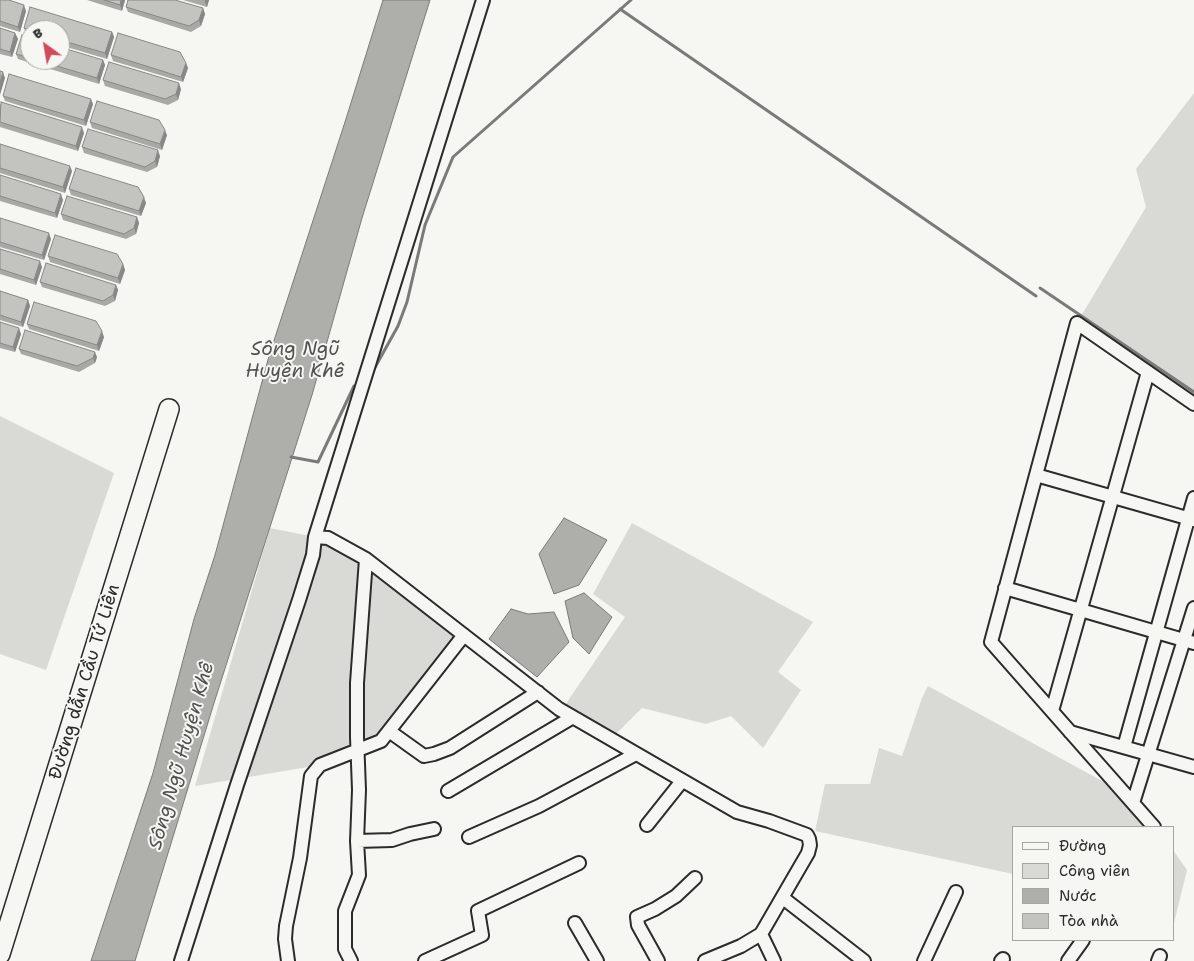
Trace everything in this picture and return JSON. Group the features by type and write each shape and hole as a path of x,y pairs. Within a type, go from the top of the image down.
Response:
{"main road":[{"name":"Đường dẫn Cầu Tứ Liên","path":"0,954 169,409"}],"street":[{"path":"181,961 302,591 313,555 315,537 483,0"},
{"path":"1153,826 991,642 1077,323 1194,404"},
{"path":"1052,711 1148,372"},
{"path":"1036,475 1191,519"},
{"path":"1124,747 1156,632 1191,519 1194,498"},
{"path":"315,537 328,538 366,559 559,709 737,812 807,835 810,839 808,853 761,934 741,946 705,961"},
{"path":"351,961 344,949 345,911 359,875 357,841 357,683 366,559"},
{"path":"1005,588 1189,642"},
{"path":"1133,803 1148,754 1189,642 1194,608"},
{"path":"288,961 285,939 286,926 300,858 311,776 320,765 381,741 464,635"},
{"path":"389,731 424,756 434,754 450,748 538,692"},
{"path":"448,791 573,717"},
{"path":"1070,732 1194,767"},
{"path":"469,837 539,806 636,754"},
{"path":"647,825 682,781"},
{"path":"357,841 392,840 434,829"},
{"path":"426,961 482,935 478,911 579,863"},
{"path":"658,961 636,919 676,896 695,878"},
{"path":"924,961 956,892"},
{"path":"783,898 864,961"},
{"path":"575,923 597,961"},
{"path":"761,934 774,961"},
{"path":"1068,961 1082,941"}],"green space":[{"path":"1194,93 1194,404 1077,323 1146,207 1136,169"},
{"path":"0,416 114,473 46,670 0,654"},
{"path":"632,523 813,622 778,672 801,690 763,748 731,716 706,724 642,708 613,737 563,708 625,617 593,594"},
{"path":"270,528 315,537 366,559 464,635 389,731 320,765 195,786"},
{"path":"928,686 1104,782 1133,803 1153,826 1012,826 1012,874 815,831 825,784 870,784 879,748 902,756"},
{"path":"1174,851 1187,870 1174,923"}],"water":[{"name":"Sông Ngũ Huyện Khê","path":"383,0 430,0 362,218 312,395 214,703 135,961 91,961 153,773 194,619 215,555 269,356"},
{"path":"564,518 607,540 579,585 554,594 539,554"},
{"path":"584,593 612,617 589,654 573,638 565,601"},
{"path":"511,609 528,614 554,612 569,642 537,677 489,639"}],"building":[{"path":"0,0 9,0 24,5 18,27 0,21"},
{"path":"104,0 121,0 120,5"},
{"path":"128,0 175,0 203,8 199,20 189,26 126,7"},
{"path":"30,7 112,32 105,53 70,43 70,20 26,20"},
{"path":"0,28 15,33 10,52 0,49"},
{"path":"118,33 180,52 186,63 181,77 111,55"},
{"path":"20,41 20,55 16,54"},
{"path":"70,50 103,60 97,78 70,70"},
{"path":"109,62 179,83 176,94 165,99 103,80"},
{"path":"0,71 3,72 0,83"},
{"path":"9,74 91,99 84,120 3,96"},
{"path":"97,101 159,120 165,130 160,144 90,122"},
{"path":"1,102 82,127 76,146 0,122"},
{"path":"88,129 158,150 155,161 145,167 82,147"},
{"path":"0,144 70,166 63,187 0,168"},
{"path":"76,168 138,187 144,197 139,211 69,189"},
{"path":"0,175 61,194 55,213 0,196"},
{"path":"67,196 137,217 134,228 124,234 61,214"},
{"path":"0,218 49,233 42,255 0,242"},
{"path":"55,235 117,254 123,264 118,278 48,256"},
{"path":"0,249 40,261 34,280 0,269"},
{"path":"46,263 116,285 113,295 103,301 40,282"},
{"path":"0,291 28,300 21,322 0,315"},
{"path":"34,302 96,321 102,331 97,345 27,324"},
{"path":"0,322 19,328 13,347 0,343"},
{"path":"25,330 95,352 93,358 77,366 19,349"}],"waterway":[{"path":"373,371 398,326 407,302 425,225 453,157 631,0"},
{"path":"620,9 1036,296"},
{"path":"1040,288 1194,392"},
{"path":"291,457 318,462 354,386"}]}
